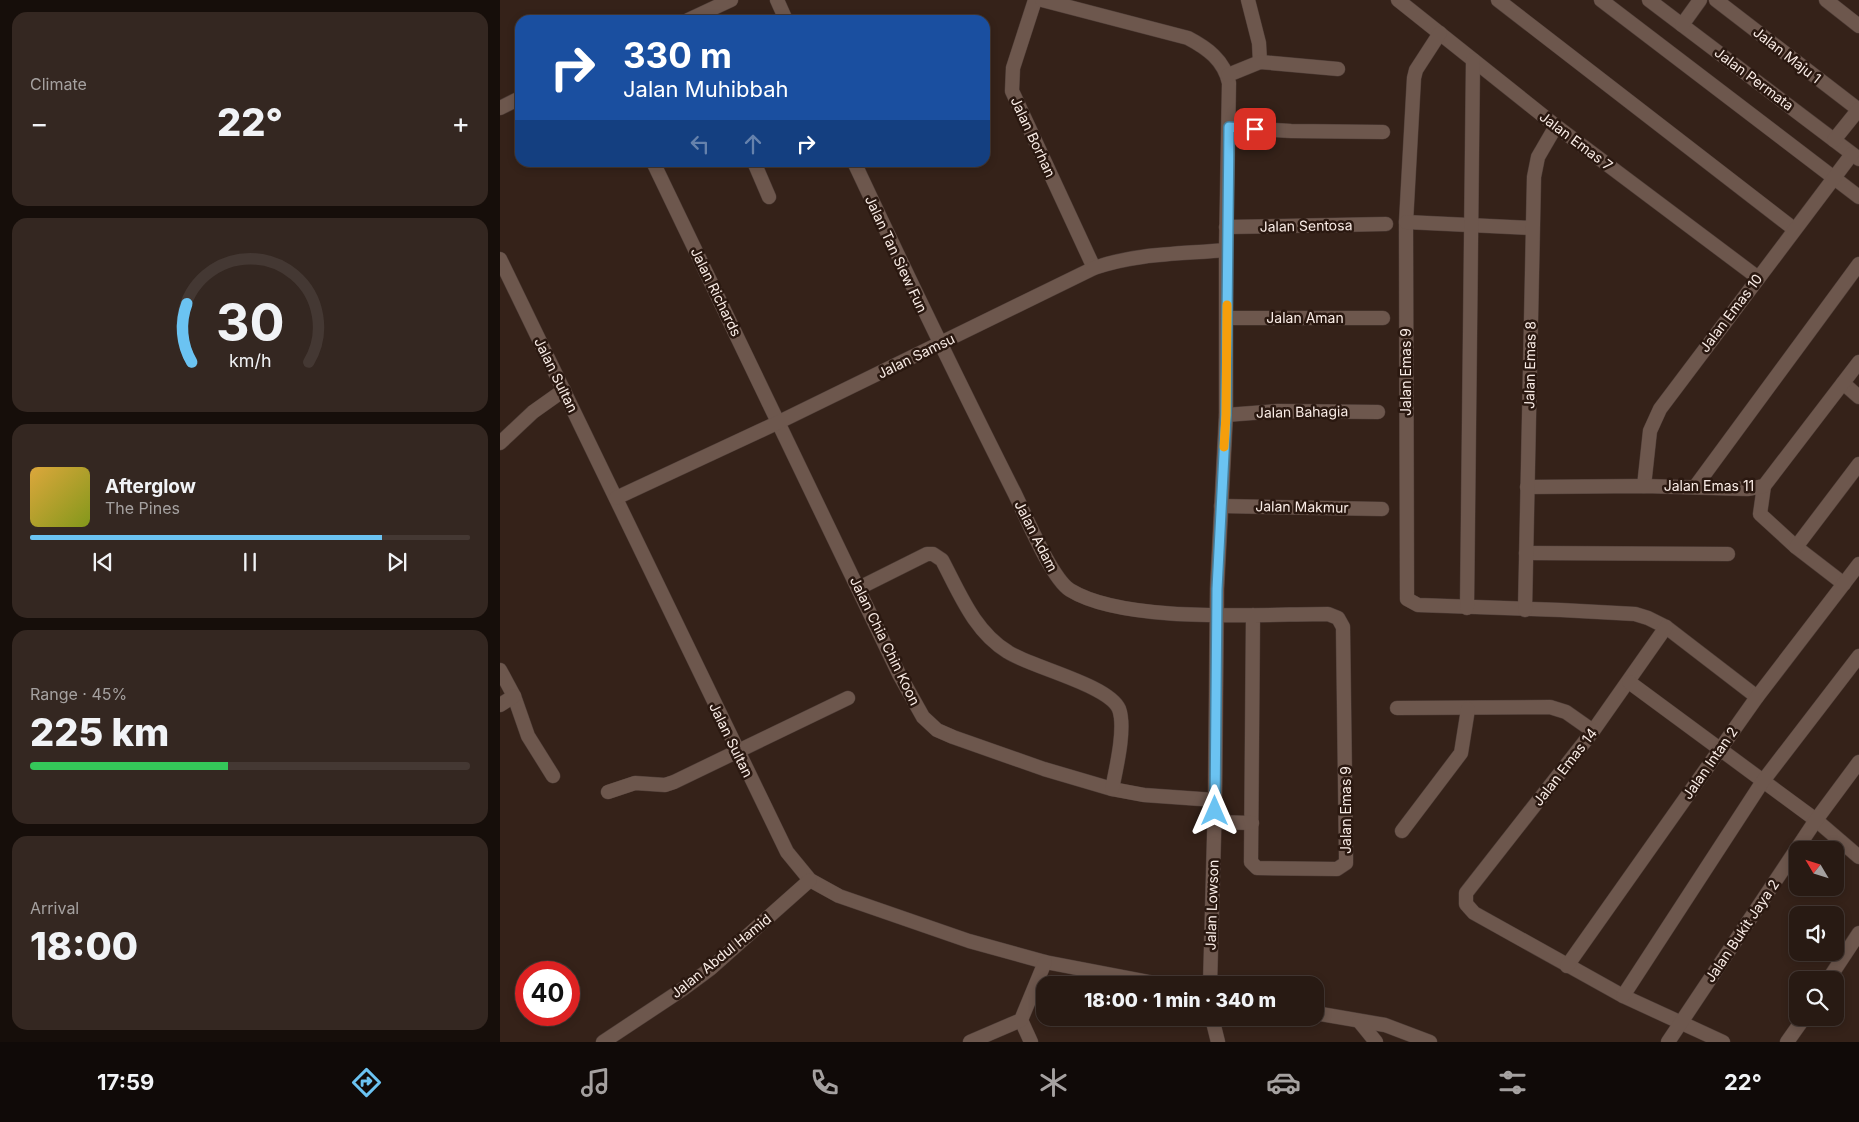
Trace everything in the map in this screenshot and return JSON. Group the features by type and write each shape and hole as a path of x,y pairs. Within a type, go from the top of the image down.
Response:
{"street":[{"path":"700,15 731,0"},
{"path":"777,0 784,15"},
{"name":"Jalan Borhan","path":"1034,0 1013,68 1012,91 1094,268"},
{"path":"1042,0 1188,38 1213,54 1228,75 1260,62 1338,69"},
{"path":"1248,0 1259,43 1260,62"},
{"name":"Jalan Emas 7","path":"1398,0 1556,126 1757,277"},
{"path":"1498,0 1794,229"},
{"path":"1601,0 1859,197"},
{"name":"Jalan Permata","path":"1649,0 1856,156"},
{"path":"1682,25 1700,0"},
{"name":"Jalan Maju 1","path":"1716,0 1859,110"},
{"path":"1826,0 1859,26"},
{"name":"Jalan Emas 9","path":"1440,33 1416,70 1414,78 1406,222 1407,599 1418,605 1635,614 1648,618 1666,628 1757,697"},
{"path":"1467,608 1473,60"},
{"name":"Jalan Lowson","path":"1210,976 1215,822 1216,614 1226,415 1228,75"},
{"path":"500,108 515,100"},
{"path":"1834,140 1859,110"},
{"name":"Jalan Emas 8","path":"1525,610 1532,228 1535,165 1556,126"},
{"path":"1229,127 1291,131 1383,132"},
{"name":"Jalan Emas 10","path":"1644,486 1653,420 1757,277 1833,178 1856,156"},
{"name":"Jalan Richards","path":"655,167 779,422"},
{"path":"756,167 769,197"},
{"name":"Jalan Tan Siew Fun","path":"856,167 939,345"},
{"path":"1406,222 1532,228"},
{"name":"Jalan Sentosa","path":"1226,227 1386,224"},
{"name":"Jalan Samsu","path":"616,498 779,422 1094,268 1111,262 1134,258 1226,250"},
{"name":"Jalan Sultan","path":"500,259 737,753 787,852 810,880 839,896 969,941 1045,962 1117,976"},
{"path":"1695,487 1859,264"},
{"name":"Jalan Aman","path":"1227,318 1383,318"},
{"name":"Jalan Adam","path":"939,345 1044,553 1065,587 1105,604 1148,611 1216,614"},
{"name":"Jalan Emas 11","path":"1527,487 1644,486 1748,489 1764,486 1859,362"},
{"path":"1844,383 1859,397"},
{"path":"500,443 533,412 564,390"},
{"name":"Jalan Bahagia","path":"1226,415 1287,410 1378,412"},
{"name":"Jalan Chia Chin Koon","path":"779,422 904,683 917,708 929,725 952,737 1026,763 1112,789 1144,795 1215,800"},
{"path":"1796,547 1859,464"},
{"path":"1764,486 1760,514 1796,547 1844,584"},
{"name":"Jalan Makmur","path":"1221,506 1382,508"},
{"path":"1526,552 1728,554"},
{"path":"859,588 927,554 938,556 942,560 976,623 996,644 1020,659 1084,684 1114,702 1120,715 1120,729 1112,789"},
{"name":"Jalan Intan 2","path":"1567,966 1719,749 1859,564"},
{"name":"Jalan Emas 9","path":"1216,614 1253,614 1328,614 1338,618 1343,627 1346,863 1338,868 1257,868 1251,862 1253,614"},
{"name":"Jalan Emas 14","path":"1567,966 1474,913 1466,904 1466,893 1593,732 1666,628"},
{"path":"1623,996 1763,781 1859,656"},
{"path":"500,670 514,696 528,736 553,776"},
{"path":"1629,682 1816,820 1859,857"},
{"path":"500,705 514,696"},
{"path":"608,792 635,783 665,785 737,753 848,698"},
{"path":"1397,708 1550,707 1566,712 1593,732"},
{"path":"1402,831 1461,753 1464,746 1468,709"},
{"name":"Jalan Bukit Jaya 2","path":"1668,1042 1816,820 1859,762"},
{"path":"1215,822 1252,823"},
{"name":"Jalan Abdul Hamid","path":"603,1042 710,969 810,880"},
{"path":"1834,971 1859,933"},
{"path":"970,1042 1021,1020 1045,962"},
{"path":"1567,966 1623,996 1723,1042"},
{"path":"1324,1015 1384,1024 1430,1042"},
{"path":"1021,1020 1031,1042"},
{"path":"1359,1021 1376,1042"},
{"path":"1214,1026 1218,1042"},
{"path":"1787,1042 1798,1026"}],"slow traffic":[{"path":"1224,447 1227,305"}],"route":[{"path":"1215,811 1217,589 1226,415 1226,250 1229,127 1255,129"}]}
